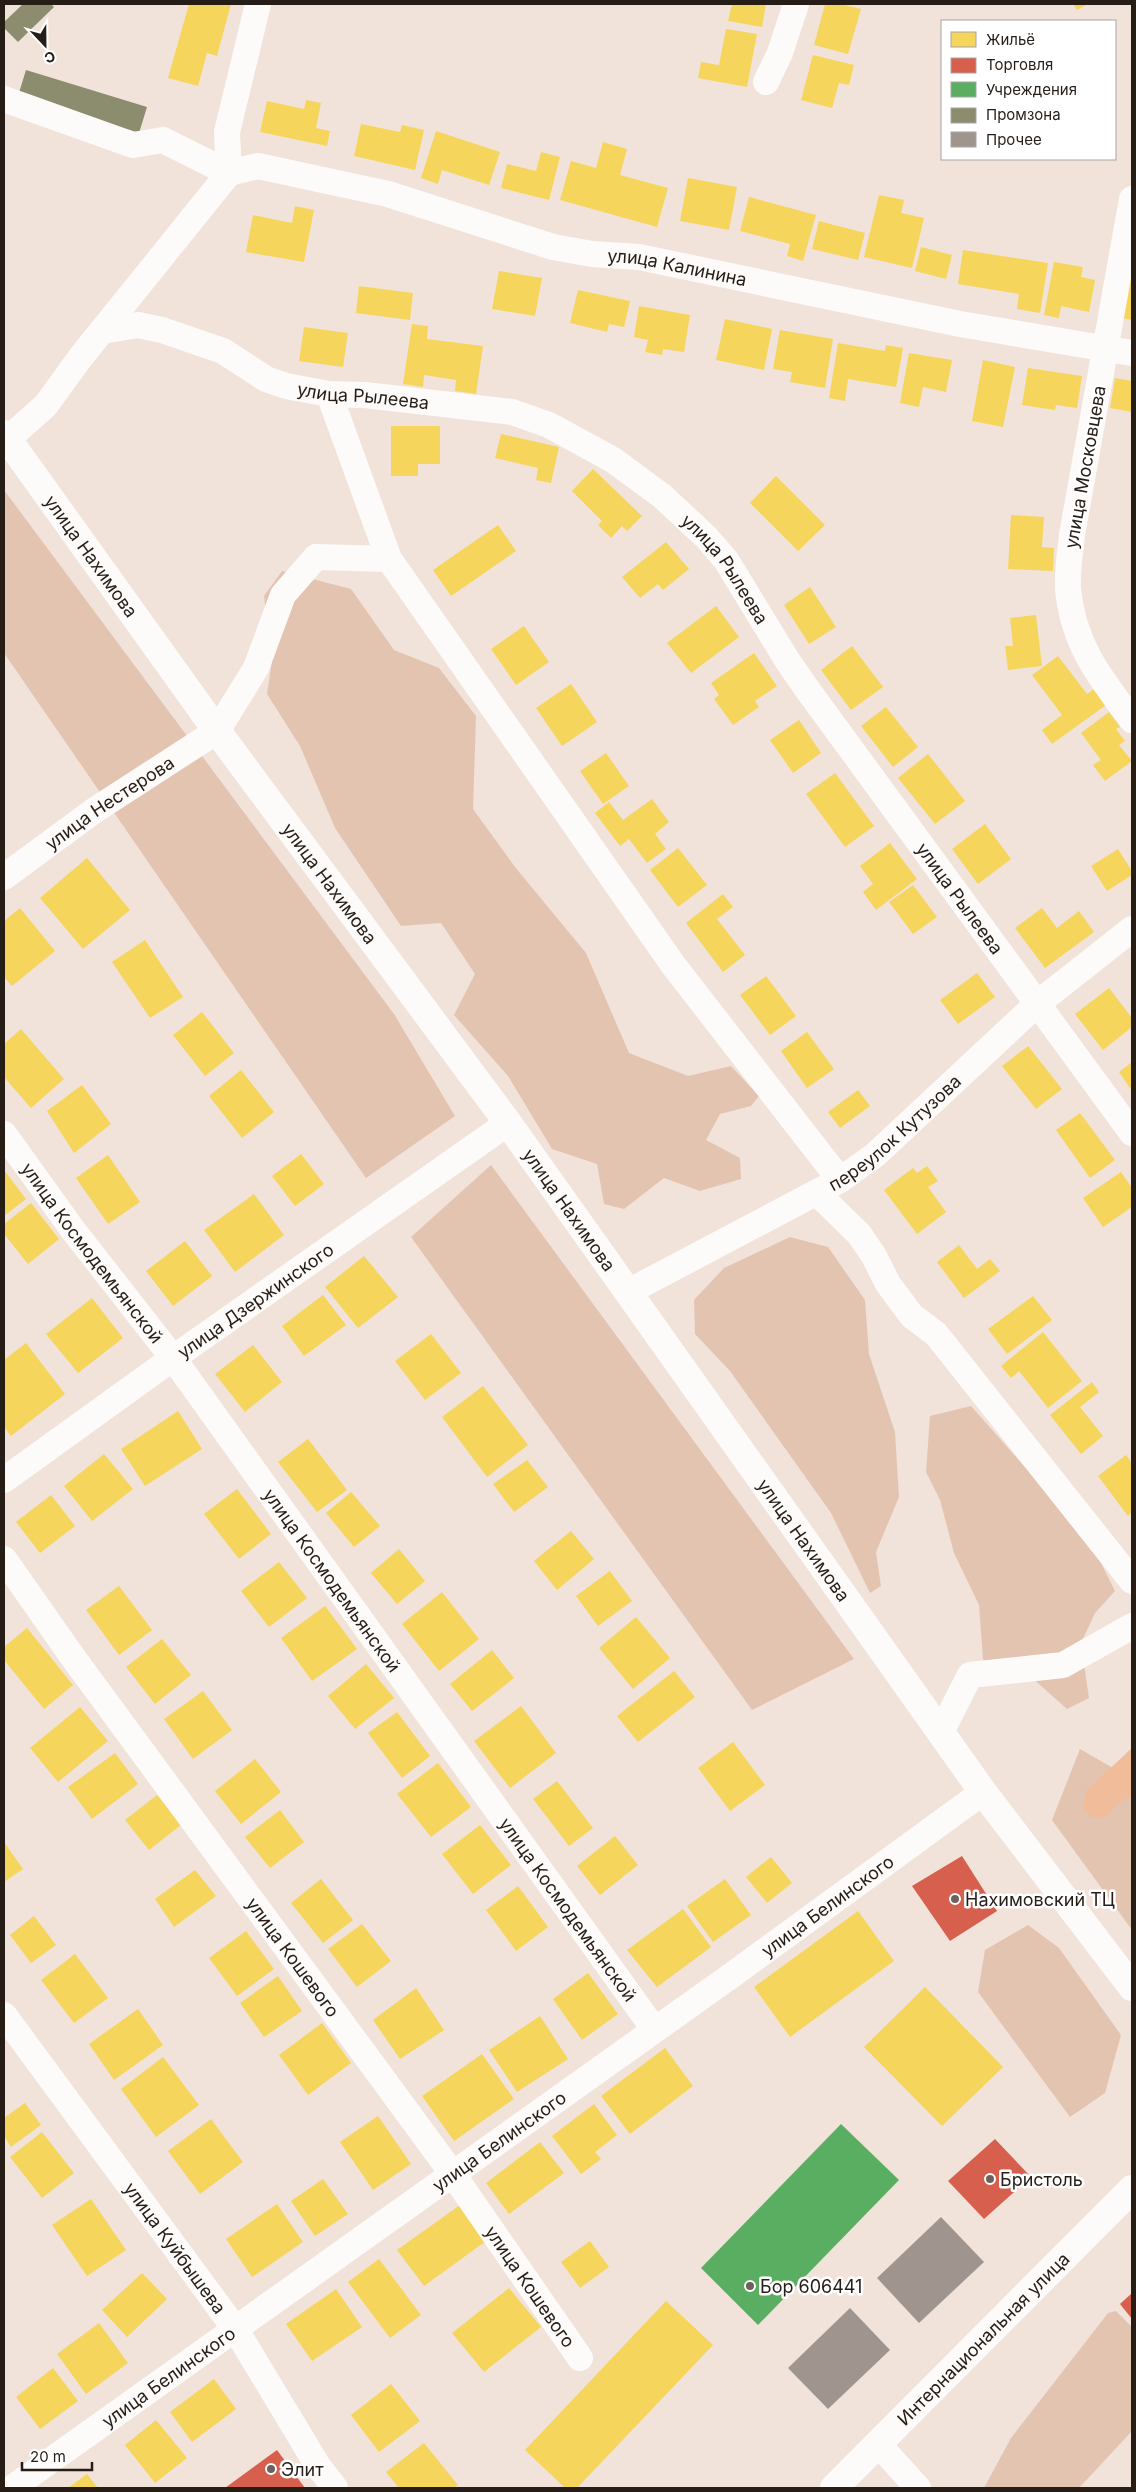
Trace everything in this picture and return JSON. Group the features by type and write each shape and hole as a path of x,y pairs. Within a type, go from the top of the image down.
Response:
{"main road":[{"name":"улица Нахимова","path":"6,436 217,731 508,1124 984,1792 1132,1988"},
{"name":"Интернациональная улица","path":"834,2488 1132,2189"}],"street":[{"path":"6,436 46,405 102,331 229,173 227,132 258,4"},
{"path":"766,82 780,52 796,4"},
{"path":"4,99 133,145 163,140 229,173"},
{"name":"улица Калинина","path":"229,173 258,166 388,194 553,247 592,254 639,257 960,324 1132,352"},
{"name":"улица Московцева","path":"1132,199 1072,535 1068,587 1072,616 1091,664 1132,720"},
{"name":"улица Рылеева","path":"102,331 138,325 162,330 223,351 266,379 286,386 329,394 366,395 512,412 549,426 613,460 662,496 706,537 726,560 786,660 1132,1132"},
{"path":"329,394 389,559 674,966 840,1180"},
{"path":"217,731 256,668 283,595 316,557 389,559"},
{"name":"улица Нестерова","path":"4,877 95,810 217,731"},
{"name":"переулок Кутузова","path":"628,1292 840,1180 875,1155 1038,1003 1132,928"},
{"name":"улица Дзержинского","path":"4,1480 173,1358 508,1124"},
{"name":"улица Космодемьянской","path":"4,1134 74,1230 173,1358 654,2029"},
{"path":"817,1192 859,1234 874,1256 888,1284 912,1316 936,1334 1132,1581"},
{"name":"улица Кошевого","path":"4,1559 72,1656 452,2173 580,2358"},
{"path":"941,1732 970,1675 1063,1666 1132,1626"},
{"name":"улица Белинского","path":"12,2488 236,2330 984,1792"},
{"name":"улица Куйбышева","path":"4,2015 236,2330 318,2466 335,2488"},
{"path":"878,2444 918,2488"}],"shaded area":[{"path":"4,490 394,1014 455,1116 366,1178 4,653"},
{"path":"282,571 351,589 394,650 439,668 476,716 473,809 515,867 586,953 629,1053 688,1076 731,1066 759,1096 751,1106 720,1114 706,1140 740,1158 741,1179 700,1191 664,1178 624,1209 604,1204 597,1164 552,1149 508,1076 454,1015 475,974 441,923 401,926 335,828 300,746 267,694 272,661 264,596"},
{"path":"491,1165 854,1659 752,1710 411,1237"},
{"path":"790,1237 828,1247 865,1300 869,1354 895,1432 899,1497 876,1552 881,1586 870,1593 831,1513 730,1371 695,1334 694,1300 724,1268"},
{"path":"971,1406 1090,1541 1115,1591 1095,1613 1081,1643 1089,1698 1067,1709 1031,1677 998,1677 983,1659 979,1605 954,1553 940,1500 926,1472 930,1416"},
{"path":"1132,1748 1132,1795 1117,1804 1107,1816 1093,1818 1083,1809 1086,1791"},
{"path":"1080,1749 1132,1779 1132,1930 1052,1820"},
{"path":"1028,1925 1059,1948 1121,2035 1105,2093 1070,2117 978,1992 985,1950"},
{"path":"1116,2311 1132,2327 1132,2431 1079,2488 984,2488 1011,2438 1108,2313"}],"building: Жильё":[{"path":"189,4 231,4 217,56 207,53 198,86 168,78"},
{"path":"732,4 766,4 762,27 728,21"},
{"path":"825,4 841,4 861,9 848,54 814,45"},
{"path":"1073,4 1088,4 1077,10"},
{"path":"726,29 757,34 747,87 698,78 701,62 719,65"},
{"path":"813,55 854,65 849,85 839,83 832,108 801,100"},
{"path":"306,100 321,103 316,128 330,131 327,146 260,132 267,101 304,109"},
{"path":"361,124 400,132 402,125 424,130 415,170 354,156"},
{"path":"436,131 500,152 489,185 442,170 438,184 421,178"},
{"path":"603,142 627,149 620,175 668,188 657,227 560,200 571,161 596,168"},
{"path":"541,152 560,157 549,200 501,188 507,164 536,171"},
{"path":"688,178 737,187 729,230 680,221"},
{"path":"879,195 904,200 901,213 924,218 912,268 864,257"},
{"path":"749,197 816,215 803,261 787,256 790,244 740,231"},
{"path":"295,206 314,210 304,262 246,252 253,215 292,223"},
{"path":"819,221 865,233 858,260 812,249"},
{"path":"921,247 952,255 946,279 915,271"},
{"path":"963,250 1048,263 1040,313 1017,309 1019,294 958,284"},
{"path":"1054,262 1083,267 1081,277 1095,280 1089,312 1061,306 1059,318 1044,315"},
{"path":"1132,268 1132,320 1123,318"},
{"path":"499,271 542,278 535,316 492,309"},
{"path":"359,286 413,293 410,320 356,313"},
{"path":"578,290 630,301 624,327 609,324 607,332 570,323"},
{"path":"639,306 690,315 684,352 663,349 662,355 645,352 648,340 634,337"},
{"path":"725,319 772,329 764,370 716,360"},
{"path":"412,324 428,326 427,339 483,346 476,394 455,391 456,380 424,375 423,387 403,384"},
{"path":"304,327 348,333 343,367 299,361"},
{"path":"780,330 833,339 825,388 790,382 792,372 773,369"},
{"path":"838,343 885,351 886,345 903,348 896,387 848,379 845,401 829,398"},
{"path":"909,353 952,360 946,392 923,387 919,407 900,403"},
{"path":"983,360 1015,367 1003,427 972,421"},
{"path":"1028,368 1082,376 1077,408 1056,405 1055,410 1022,405"},
{"path":"1115,378 1132,381 1132,412 1110,408"},
{"path":"391,426 440,426 440,464 418,464 418,476 391,476"},
{"path":"501,434 559,447 551,483 536,480 538,468 495,458"},
{"path":"593,469 642,516 627,531 622,526 611,538 598,525 602,521 572,491"},
{"path":"776,476 825,525 798,551 750,503"},
{"path":"1011,515 1044,517 1042,547 1054,548 1053,571 1008,569"},
{"path":"498,525 516,551 451,596 433,570"},
{"path":"666,542 689,569 663,590 658,584 640,598 622,577"},
{"path":"810,587 836,627 809,644 784,605"},
{"path":"716,606 739,637 691,673 667,643"},
{"path":"1036,615 1042,666 1008,670 1005,646 1013,646 1010,618"},
{"path":"524,626 549,662 516,685 491,649"},
{"path":"852,646 883,687 851,710 821,670"},
{"path":"754,653 777,686 755,701 759,707 733,725 714,699 719,695 711,683"},
{"path":"1058,656 1087,694 1094,689 1106,705 1052,744 1042,730 1062,715 1032,675"},
{"path":"571,684 597,722 562,746 536,708"},
{"path":"886,707 918,747 893,767 861,726"},
{"path":"1109,712 1120,727 1116,729 1125,741 1119,745 1132,761 1105,781 1093,765 1101,760 1081,733"},
{"path":"799,720 821,753 793,773 770,740"},
{"path":"606,753 629,786 603,804 580,771"},
{"path":"928,754 965,801 935,824 898,778"},
{"path":"835,773 874,826 845,847 806,794"},
{"path":"652,799 669,822 655,834 666,849 647,863 629,839 620,846 595,813 609,802 623,820"},
{"path":"985,824 1011,859 978,884 952,849"},
{"path":"890,843 917,879 876,910 863,892 873,884 860,866"},
{"path":"678,848 707,885 678,907 650,870"},
{"path":"1118,849 1132,871 1132,875 1107,891 1091,866"},
{"path":"87,858 130,910 83,949 40,898"},
{"path":"913,885 937,917 913,934 889,902"},
{"path":"723,894 733,907 717,919 745,955 723,972 686,923"},
{"path":"20,908 55,951 12,986 4,977 4,921"},
{"path":"1042,908 1057,928 1079,911 1094,932 1045,968 1015,928"},
{"path":"145,940 183,997 150,1018 112,962"},
{"path":"977,973 995,997 958,1024 940,1000"},
{"path":"766,976 796,1016 770,1035 740,995"},
{"path":"1109,988 1132,1018 1132,1027 1103,1050 1075,1014"},
{"path":"202,1012 234,1053 205,1076 173,1035"},
{"path":"21,1029 64,1079 31,1108 4,1077 4,1044"},
{"path":"807,1032 834,1069 807,1088 781,1051"},
{"path":"1028,1046 1062,1089 1036,1109 1002,1066"},
{"path":"1132,1062 1132,1091 1119,1072"},
{"path":"241,1070 274,1112 242,1138 209,1096"},
{"path":"82,1085 111,1124 74,1153 47,1111"},
{"path":"858,1090 870,1106 840,1128 828,1112"},
{"path":"1080,1113 1115,1160 1090,1178 1056,1130"},
{"path":"301,1154 324,1184 295,1206 272,1176"},
{"path":"108,1155 140,1202 108,1224 76,1178"},
{"path":"927,1166 938,1181 928,1187 946,1212 917,1234 884,1190 913,1168 917,1173"},
{"path":"4,1170 26,1199 4,1216"},
{"path":"1121,1172 1132,1188 1132,1207 1103,1227 1083,1198"},
{"path":"254,1194 284,1235 235,1272 204,1230"},
{"path":"31,1203 59,1239 28,1264 4,1234 4,1224"},
{"path":"185,1241 212,1276 173,1306 146,1271"},
{"path":"959,1245 977,1269 990,1259 1000,1271 964,1298 937,1262"},
{"path":"364,1256 398,1297 358,1328 325,1287"},
{"path":"323,1295 346,1325 304,1356 282,1326"},
{"path":"1033,1296 1052,1320 1007,1354 988,1329"},
{"path":"92,1298 123,1338 78,1373 46,1334"},
{"path":"1043,1332 1082,1381 1048,1408 1019,1371 1011,1378 1001,1366"},
{"path":"431,1334 461,1373 425,1400 395,1361"},
{"path":"26,1343 65,1394 11,1436 4,1427 4,1360"},
{"path":"253,1345 282,1382 245,1412 215,1374"},
{"path":"1092,1382 1099,1392 1080,1407 1103,1436 1081,1454 1050,1415"},
{"path":"483,1386 528,1445 487,1477 442,1417"},
{"path":"178,1411 202,1449 145,1486 121,1449"},
{"path":"308,1439 347,1490 317,1512 278,1462"},
{"path":"104,1454 133,1489 92,1521 64,1486"},
{"path":"1126,1455 1132,1463 1132,1512 1128,1516 1098,1476"},
{"path":"527,1460 548,1487 514,1512 493,1484"},
{"path":"237,1489 271,1534 239,1559 204,1514"},
{"path":"351,1492 380,1526 354,1547 326,1513"},
{"path":"51,1495 75,1526 40,1553 16,1522"},
{"path":"571,1531 594,1559 557,1590 534,1561"},
{"path":"399,1549 425,1581 397,1604 371,1573"},
{"path":"279,1562 307,1598 269,1627 241,1591"},
{"path":"610,1571 632,1601 598,1626 576,1596"},
{"path":"119,1586 152,1630 119,1655 86,1610"},
{"path":"442,1592 479,1639 439,1671 402,1624"},
{"path":"325,1606 357,1649 312,1681 281,1638"},
{"path":"636,1617 670,1658 633,1689 599,1648"},
{"path":"27,1628 73,1685 44,1709 4,1660 4,1647"},
{"path":"162,1639 191,1675 155,1704 126,1667"},
{"path":"492,1650 514,1678 472,1711 450,1684"},
{"path":"366,1664 394,1698 355,1729 328,1696"},
{"path":"674,1671 695,1697 638,1742 617,1716"},
{"path":"203,1691 232,1730 193,1759 164,1719"},
{"path":"521,1706 556,1753 510,1788 474,1741"},
{"path":"80,1707 108,1741 58,1782 30,1748"},
{"path":"397,1712 430,1756 402,1778 368,1733"},
{"path":"733,1742 765,1785 730,1811 698,1768"},
{"path":"115,1753 138,1784 92,1819 68,1787"},
{"path":"255,1759 281,1792 241,1824 215,1791"},
{"path":"438,1763 471,1807 431,1837 397,1794"},
{"path":"557,1781 593,1828 569,1846 533,1799"},
{"path":"157,1795 181,1825 149,1850 125,1820"},
{"path":"280,1810 304,1842 270,1868 245,1837"},
{"path":"480,1825 511,1865 473,1894 442,1854"},
{"path":"615,1836 638,1865 600,1895 577,1866"},
{"path":"4,1842 23,1869 4,1882"},
{"path":"771,1857 792,1883 767,1903 746,1877"},
{"path":"195,1870 216,1896 174,1927 155,1899"},
{"path":"321,1879 353,1920 323,1943 291,1903"},
{"path":"725,1879 751,1915 713,1942 687,1906"},
{"path":"518,1886 548,1927 516,1951 486,1910"},
{"path":"683,1909 711,1947 657,1987 627,1950"},
{"path":"858,1911 894,1961 790,2037 754,1987"},
{"path":"34,1916 56,1945 31,1963 10,1935"},
{"path":"362,1924 391,1961 357,1987 328,1949"},
{"path":"246,1931 274,1969 237,1996 209,1958"},
{"path":"75,1954 108,1998 74,2023 41,1980"},
{"path":"588,1973 618,2014 582,2040 553,1999"},
{"path":"278,1976 302,2011 264,2037 240,2003"},
{"path":"925,1987 1003,2067 942,2126 864,2047"},
{"path":"416,1988 444,2030 400,2059 373,2020"},
{"path":"138,2009 163,2045 114,2080 89,2044"},
{"path":"540,2016 568,2059 517,2092 489,2050"},
{"path":"322,2023 351,2063 308,2095 279,2055"},
{"path":"665,2048 693,2086 630,2134 601,2096"},
{"path":"482,2054 514,2099 454,2141 422,2096"},
{"path":"163,2057 199,2105 156,2137 121,2089"},
{"path":"25,2103 41,2125 11,2147 4,2136 4,2118"},
{"path":"594,2104 617,2135 595,2152 601,2159 581,2174 552,2136"},
{"path":"378,2116 411,2164 373,2190 340,2142"},
{"path":"211,2119 243,2162 200,2194 168,2151"},
{"path":"42,2132 74,2173 42,2198 10,2157"},
{"path":"540,2142 564,2173 509,2214 486,2183"},
{"path":"323,2179 348,2214 315,2236 291,2201"},
{"path":"91,2199 126,2250 87,2276 52,2225"},
{"path":"277,2204 303,2242 252,2277 226,2239"},
{"path":"460,2205 486,2241 424,2286 397,2250"},
{"path":"590,2241 609,2267 580,2288 561,2262"},
{"path":"379,2259 421,2315 390,2338 348,2282"},
{"path":"142,2273 167,2299 127,2337 102,2310"},
{"path":"509,2288 541,2327 484,2372 452,2333"},
{"path":"336,2289 362,2327 312,2361 286,2324"},
{"path":"666,2301 713,2345 577,2488 565,2488 525,2450"},
{"path":"99,2323 128,2363 86,2394 57,2354"},
{"path":"53,2368 78,2401 40,2429 16,2397"},
{"path":"214,2379 236,2409 192,2442 170,2412"},
{"path":"391,2384 420,2421 379,2452 351,2415"},
{"path":"156,2420 187,2458 155,2483 125,2445"},
{"path":"424,2443 458,2485 454,2488 399,2488 386,2472"},
{"path":"87,2474 98,2488 68,2488"}],"building: Торговля":[{"name":"Нахимовский ТЦ","path":"962,1856 997,1911 950,1941 912,1886"},
{"name":"Бристоль","path":"995,2139 1031,2177 984,2219 948,2181"},
{"path":"1132,2293 1132,2319 1120,2304"},
{"name":"Элит","path":"277,2450 305,2488 225,2488"}],"building: Учреждения":[{"path":"841,2124 899,2180 758,2325 701,2268"}],"building: Промзона":[{"path":"23,4 51,4 54,7 18,42 4,28 4,22"},
{"path":"26,70 147,107 139,133 18,96"}],"building: Прочее":[{"path":"941,2217 984,2262 919,2323 877,2278"},
{"path":"850,2308 890,2350 828,2409 788,2368"}],"place":[{"name":"Нахимовский ТЦ","path":"955,1899"},
{"name":"Бристоль","path":"990,2179"},
{"name":"Бор 606441","path":"750,2286"},
{"name":"Элит","path":"271,2469"}]}
